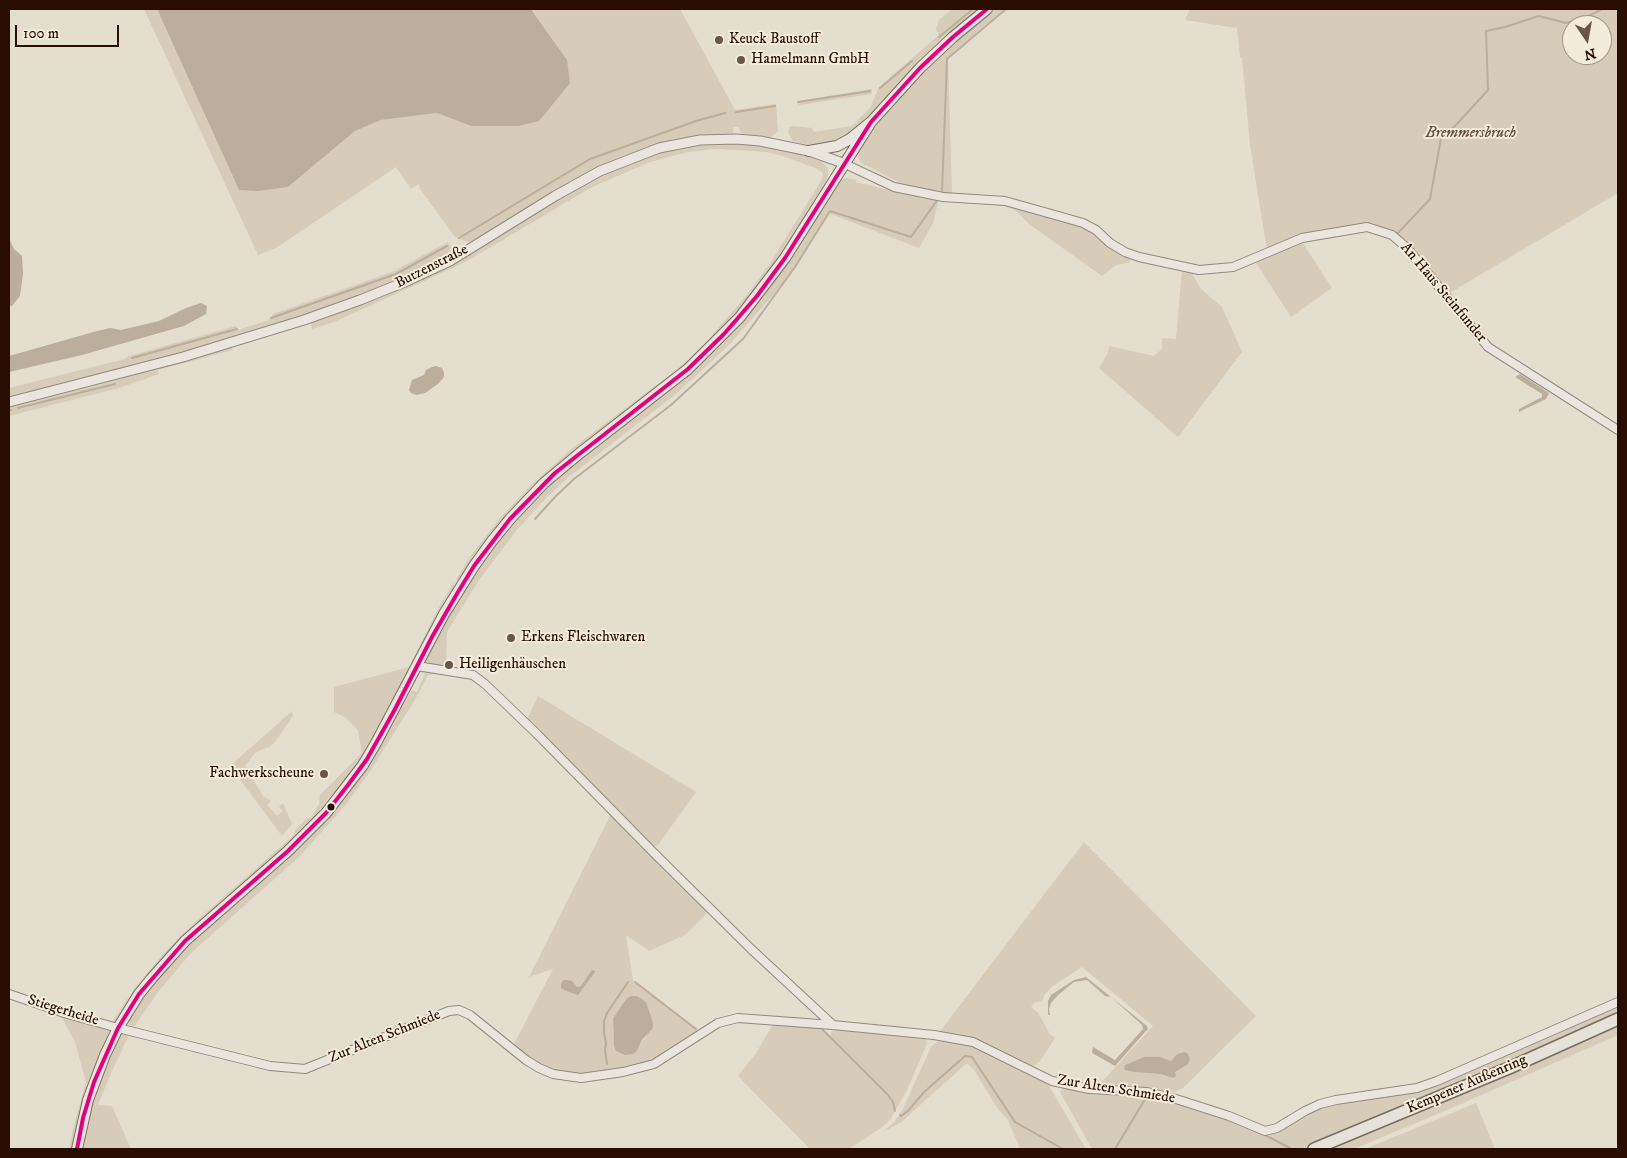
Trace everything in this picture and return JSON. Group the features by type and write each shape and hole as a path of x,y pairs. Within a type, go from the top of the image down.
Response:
{"main road":[{"path":"810,150 837,146 850,139 871,122 920,68 953,37 988,9"},
{"path":"77,1149 83,1118 94,1082 118,1028 152,978 184,941 288,852 326,813 358,772 376,743 458,592 479,560 510,520 555,473 688,369 724,334 757,296 785,258 848,166 871,122"},
{"name":"Kempener Außenring","path":"1314,1149 1509,1068 1618,1019"}],"street":[{"name":"Butzenstraße","path":"9,402 184,357 304,320 360,300 450,261 555,196 600,171 659,148 700,140 736,139 760,141 810,150 848,166"},
{"name":"An Haus Steinfunder","path":"848,166 894,188 943,196 1005,201 1083,223 1096,230 1110,243 1139,258 1199,270 1233,267 1302,238 1367,227 1392,235 1407,248 1488,347 1618,430"},
{"path":"417,666 473,675 485,684 744,942 833,1025"},
{"name":"Stiegerheide","path":"9,994 64,1013 118,1028"},
{"name":"Zur Alten Schmiede","path":"118,1028 270,1066 305,1069 449,1011 459,1010 470,1014 526,1060 539,1068 553,1074 581,1078 623,1072 654,1064 718,1023 738,1018 833,1025 974,1042 1052,1081 1089,1089 1147,1092 1176,1098 1229,1116 1265,1131 1277,1128 1320,1104 1417,1088 1437,1081 1618,1002"}],"green space":[{"path":"144,9 157,9 239,190 288,187 355,131 381,120 437,113 471,126 533,9 680,9 735,110 776,104 778,131 771,137 742,134 738,127 734,127 733,133 694,136 658,143 619,158 584,175 478,241 470,243 455,237 420,189 419,184 411,189 396,167 276,248 258,255"},
{"path":"952,9 981,9 911,70 847,139 813,146 793,141 788,133 789,127 812,128 814,132 852,126 870,108 879,87 939,35 936,29 939,20"},
{"path":"993,9 1004,9 948,57 952,194 902,184 865,166 859,160 858,153 891,106 959,37"},
{"name":"Bremmersbruch","path":"1190,9 1618,9 1618,193 1448,294 1410,246 1396,235 1371,223 1299,236 1267,250 1250,145 1242,58 1240,57 1237,28 1185,20"},
{"path":"872,89 872,94 799,105 798,101"},
{"path":"734,143 761,144 786,149 822,162 828,168 828,176 824,187 785,249 753,293 719,334 685,367 569,456 458,583 457,578 472,554 501,517 528,488 570,450 679,368 706,342 746,296 769,265 821,181 822,172 786,157 767,152 735,150 715,149 688,152 650,162 592,187 469,260 444,272 334,322 312,329 313,321 406,286 456,263 558,199 621,166 653,154 688,146"},
{"path":"846,178 917,197 939,199 933,223 919,248 828,213 798,262 779,288 728,346 676,394 570,476 547,497 516,531 479,580 447,632 446,662 443,668 429,666 424,659 458,597 502,535 555,478 699,365 719,345 760,298 793,255 839,181"},
{"path":"1006,205 1090,231 1104,242 1130,257 1130,262 1116,265 1102,276 1029,224 1017,212"},
{"path":"448,242 451,247 449,256 443,260 400,281 307,316 221,343 9,398 9,388 125,359 129,356 236,326 238,330 269,320 273,314 392,272"},
{"path":"1302,242 1332,288 1291,317 1255,261"},
{"path":"1182,272 1192,273 1200,288 1222,307 1242,352 1178,437 1099,368 1108,353 1109,346 1154,356 1162,349 1162,338 1176,339"},
{"path":"231,347 233,350 158,370 159,374 119,388 9,416 9,407 102,384"},
{"path":"453,583 455,588 350,776 327,800 313,822 298,837 199,923 119,1019 112,1022 137,985 164,953 194,923 294,835 295,830 307,818 311,818 319,804 320,795 362,753 358,730 345,717 334,712 334,687 409,667"},
{"path":"421,672 440,673 428,675 416,698 371,770 344,807 298,858 191,953 158,992 134,1027 130,1025 127,1020 143,996 181,950 293,853 412,691 417,692 425,674"},
{"path":"538,696 696,792 658,845 652,847 614,810 534,724 527,719"},
{"path":"292,711 293,716 275,742 267,749 268,747 255,753 245,766 263,796 271,801 267,805 277,816 283,811 279,807 283,803 292,824 282,836 230,766"},
{"path":"611,814 709,911 685,935 649,951 626,935 633,980 698,1031 651,1062 623,1069 580,1075 554,1071 540,1065 513,1046 553,969 529,977","holes":["627,998 646,1002 653,1022 645,1039 614,1045 613,1018"]},
{"path":"1084,842 1256,1016 1183,1088 1175,1092 1098,1086 1153,1026 1082,967 1053,986 1045,994 1042,1001 1034,1003 1031,1007 1038,1013 1050,1034 1055,1038 1040,1061 1035,1065 1030,1067 974,1039 938,1034","holes":["1144,1057 1171,1061 1173,1058 1175,1076 1173,1078 1160,1074 1134,1072 1125,1065"]},
{"path":"1618,1004 1618,1014 1588,1028 1303,1149 1092,1149 1060,1092 1063,1088 1155,1096 1250,1127 1269,1136 1306,1113 1336,1102 1418,1089"},
{"path":"61,1016 109,1029 111,1033 87,1089 72,1149 69,1149 86,1082 75,1042"},
{"path":"774,1023 821,1028 830,1036 833,1028 925,1037 927,1044 907,1090 890,1120 849,1149 810,1149 738,1076 756,1053"},
{"path":"1618,1023 1618,1035 1438,1114 1354,1149 1324,1149"},
{"path":"121,1033 129,1035 98,1105 112,1106 131,1149 80,1149 100,1074"},
{"path":"945,1040 972,1044 1040,1077 1049,1086 1086,1149 1020,1149 1008,1120 998,1109 974,1070 967,1063 902,1122 883,1132 901,1113 931,1047 937,1042"},
{"path":"1476,1103 1495,1149 1365,1149 1440,1118"}],"shaded area":[{"path":"157,9 533,9 532,11 567,60 570,83 539,121 519,126 471,126 437,113 381,120 355,131 288,187 258,191 239,190"},
{"path":"9,238 14,249 22,256 23,274 20,296 12,306 9,306"},
{"path":"201,303 207,306 206,314 184,326 82,355 9,372 9,356 97,331 110,328 121,330 159,321"},
{"path":"436,366 442,368 444,373 444,377 438,384 425,393 416,395 411,393 409,390 412,380 424,375 426,370"},
{"path":"1520,374 1549,393 1546,399 1519,412 1519,409 1542,397 1542,394 1515,377"},
{"path":"592,970 595,972 578,995 561,988 563,980 572,981 577,987 581,986"},
{"path":"1086,977 1111,997 1105,996 1087,980 1074,982 1051,1003 1050,1015 1048,1015 1048,1001 1051,995 1074,980"},
{"path":"637,996 646,1002 653,1022 653,1028 641,1041 637,1051 633,1054 625,1055 616,1051 614,1045 613,1018 627,998"},
{"path":"1112,998 1147,1026 1148,1029 1115,1066 1092,1053 1093,1047 1115,1060 1143,1029 1142,1025"},
{"path":"1185,1052 1190,1059 1188,1064 1175,1072 1176,1076 1173,1078 1160,1074 1134,1072 1124,1068 1125,1065 1144,1057 1160,1057 1171,1061 1177,1054"}],"waterway":[{"path":"939,37 973,9"},
{"path":"942,192 947,59 1006,9"},
{"path":"1397,234 1430,199 1441,138 1455,126 1488,90 1486,31 1539,16 1566,23 1585,18 1602,9"},
{"path":"880,88 912,61"},
{"path":"798,102 870,91"},
{"path":"736,112 775,106"},
{"path":"459,238 590,159 696,121 725,113"},
{"path":"535,519 574,479 671,405 743,339 795,267 830,211 911,237 938,199"},
{"path":"271,318 396,274 447,246"},
{"path":"132,358 237,329"},
{"path":"18,408 115,384"},
{"path":"607,1064 604,1021 607,1013 628,982"},
{"path":"635,982 696,1029"},
{"path":"735,1022 748,1022"},
{"path":"795,1026 821,1028 888,1095 893,1102 895,1111"},
{"path":"900,1115 908,1111 924,1092 965,1056 972,1057 1015,1122 1063,1149"},
{"path":"1115,1149 1147,1096"},
{"path":"1263,1134 1290,1148"}],"transit line":[{"path":"77,1149 83,1118 94,1082 118,1028 139,994 185,941 288,851 326,813 348,785 367,759 458,592 474,566 510,519 555,473 688,369 724,334 757,296 785,258 871,122 920,68 987,9"}],"place":[{"name":"Keuck Baustoff","path":"719,40"},
{"name":"Hamelmann GmbH","path":"741,60"},
{"name":"Erkens Fleischwaren","path":"511,638"},
{"name":"Heiligenhäuschen","path":"449,665"},
{"name":"Fachwerkscheune","path":"324,774"}]}
